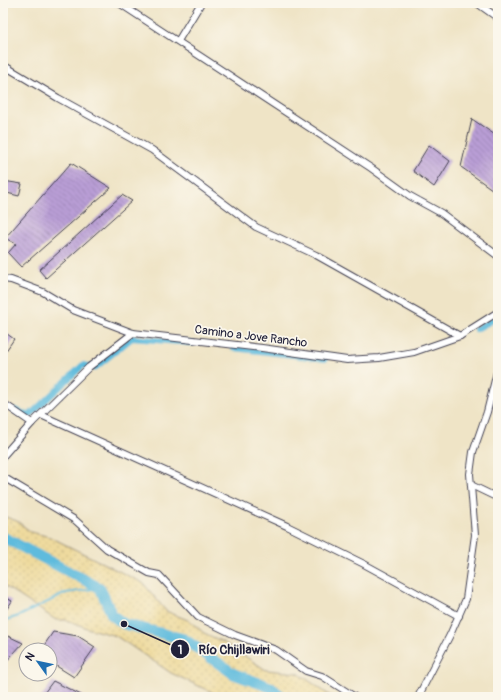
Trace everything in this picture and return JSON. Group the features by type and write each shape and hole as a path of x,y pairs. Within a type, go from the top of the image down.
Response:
{"street":[{"path":"119,3 371,168 410,196 441,213 498,256"},
{"path":"178,41 201,3"},
{"path":"477,3 498,18"},
{"path":"3,65 58,98 152,150 256,227 316,255 460,336"},
{"name":"Camino a Jove Rancho","path":"3,279 11,280 43,292 73,310 132,333 262,348 347,360 379,358 414,352 460,336 498,312"},
{"path":"3,456 32,423 89,367 132,333"},
{"path":"418,697 459,616 466,598 475,535 470,474 473,452 487,412 498,368"},
{"path":"3,403 32,423"},
{"path":"41,415 287,526 364,564 459,616"},
{"path":"3,477 75,520 107,549 148,573 159,576 198,617 235,635 276,650 306,671 322,676 355,697"},
{"path":"472,485 498,498"}],"sand":[{"path":"3,516 17,521 31,532 50,537 143,583 166,611 190,621 204,633 223,642 266,670 298,673 332,697 222,697 171,673 116,636 90,629 66,620 56,620 3,585"}],"building":[{"path":"472,119 498,137 498,184 496,192 461,167"},
{"path":"429,145 450,161 434,187 413,171"},
{"path":"71,163 111,188 21,267 8,253 16,244 5,238"},
{"path":"3,181 22,184 19,196 3,192"},
{"path":"122,195 132,201 46,278 39,270"},
{"path":"3,331 14,339 3,355"},
{"path":"3,596 12,601 3,615"},
{"path":"53,632 78,636 95,647 74,677 58,667 58,642 46,642"},
{"path":"8,636 21,642 18,642 18,648 3,665 3,642"},
{"path":"52,682 55,682 85,697 41,697"}],"waterway":[{"path":"476,329 498,317"},
{"path":"15,410 29,416 83,365 95,368 132,338 192,343"},
{"path":"234,348 325,359"},
{"path":"3,537 100,588 112,615 124,624 184,639 234,674 270,687 283,697"},
{"path":"3,621 19,616 66,593 100,588"}],"place":[{"name":"Río Chijllawiri","path":"124,624"}]}
